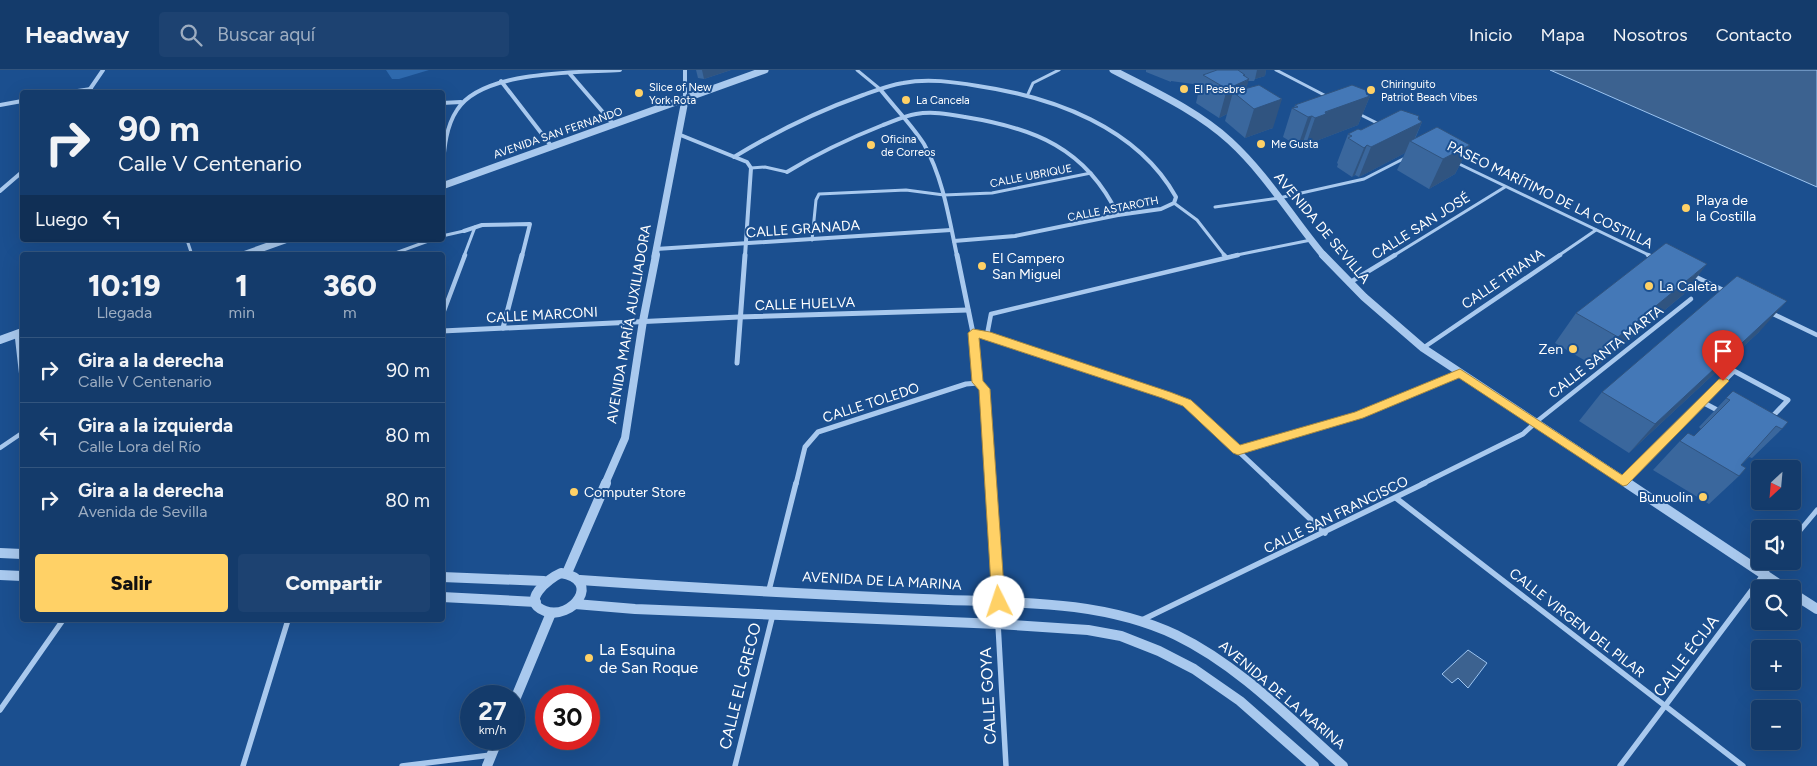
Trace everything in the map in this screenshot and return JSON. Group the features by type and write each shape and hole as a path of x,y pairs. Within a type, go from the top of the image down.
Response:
{"street":[{"path":"91,90 103,70"},
{"path":"445,145 453,114 461,102 478,91 501,81 515,78 620,70"},
{"name":"AVENIDA MARÍA AUXILIADORA","path":"567,573 625,438 643,321 685,100 685,70"},
{"name":"AVENIDA SAN FERNANDO","path":"445,185 765,70"},
{"path":"857,70 880,89 923,143 932,161 944,195 973,333 978,382 984,389 999,602"},
{"path":"1028,94 1033,83 1059,70"},
{"name":"AVENIDA DE SEVILLA","path":"1112,70 1174,102 1210,125 1229,140 1247,158 1311,240 1349,284 1423,348 1773,580"},
{"path":"1276,70 1332,100"},
{"path":"570,74 615,125"},
{"name":"CALLE ASTAROTH","path":"734,157 798,120 833,105 880,89 906,82 924,80 990,87 1028,94 1076,111 1095,120 1123,139 1147,160 1171,188 1176,197 1174,203 1161,209 1118,214 1064,228 1015,236 954,241"},
{"path":"501,81 552,147"},
{"path":"0,105 20,101"},
{"path":"445,103 461,102"},
{"path":"751,168 765,167 787,172 834,145 903,118 923,113 943,114 1012,126 1035,134 1052,143 1091,173 1112,199 1118,214"},
{"path":"1357,113 1382,126"},
{"path":"678,134 747,162 751,168 737,363"},
{"path":"1215,207 1279,198 1364,179 1413,154"},
{"name":"PASEO MARÍTIMO DE LA COSTILLA","path":"1449,159 1660,260"},
{"name":"CALLE UBRIQUE","path":"812,240 816,200 819,194 906,190 944,195 992,193 1091,173"},
{"path":"0,191 20,174"},
{"name":"CALLE SAN JOSÉ","path":"1349,284 1506,187"},
{"path":"1174,203 1190,212 1227,257"},
{"path":"445,235 475,227 530,224 503,328"},
{"path":"445,308 475,227"},
{"name":"CALLE GRANADA","path":"656,249 951,230"},
{"name":"CALLE TRIANA","path":"1423,348 1596,230"},
{"path":"987,335 991,314 1227,257 1311,240"},
{"path":"251,252 279,242"},
{"path":"398,252 426,242"},
{"path":"1685,272 1728,292"},
{"name":"CALLE SANTA MARTA","path":"1535,423 1691,299"},
{"path":"1764,309 1817,335"},
{"name":"CALLE HUELVA","path":"643,321 968,310"},
{"name":"CALLE MARCONI","path":"445,330 643,321"},
{"path":"0,340 20,333"},
{"path":"973,333 987,335 1187,403 1325,533"},
{"path":"1623,481 1734,371 1788,400 1769,420"},
{"path":"1238,450 1358,415 1460,373"},
{"name":"CALLE TOLEDO","path":"769,590 805,447 810,439 818,432 966,384 978,382"},
{"path":"1702,402 1726,415"},
{"name":"CALLE SAN FRANCISCO","path":"1142,620 1396,498 1523,434 1535,423"},
{"path":"0,448 20,434"},
{"name":"CALLE VIRGEN DEL PILAR","path":"1396,498 1743,766"},
{"path":"1801,529 1817,510"},
{"path":"0,553 20,554"},
{"name":"CALLE ÉCIJA","path":"1620,766 1767,570"},
{"path":"572,574 580,580 582,592 575,604 564,611 551,613 539,607 536,602 537,591 544,581 555,575 572,574"},
{"path":"0,575 20,576"},
{"path":"445,577 544,581"},
{"name":"AVENIDA DE LA MARINA","path":"580,580 999,602 1106,611 1142,620 1177,635 1204,650 1233,670 1343,766"},
{"path":"445,597 536,602"},
{"path":"1801,599 1817,609"},
{"path":"575,604 636,609 998,624 1088,630 1121,636 1159,651 1194,669 1240,701 1314,766"},
{"path":"521,685 551,613"},
{"name":"CALLE EL GRECO","path":"735,766 773,614"},
{"path":"0,710 62,622"},
{"path":"243,766 287,622"},
{"name":"CALLE GOYA","path":"998,624 1006,766"},
{"path":"487,766 494,750"},
{"path":"402,766 492,754"}],"shaded area":[{"path":"386,70 429,70 399,79 392,79"},
{"path":"1550,70 1817,70 1817,187"},
{"path":"1468,650 1487,663 1468,688 1458,678 1452,683 1442,674"}],"building":[{"path":"1217,70 1238,70 1249,79 1227,89 1203,75"},
{"path":"1259,85 1282,99 1254,109 1233,92"},
{"path":"1352,85 1368,91 1366,94 1370,96 1325,112 1326,114 1315,118 1312,116 1308,117 1292,108 1298,107 1295,105"},
{"path":"1401,110 1419,116 1418,119 1422,122 1371,147 1367,145 1364,148 1348,138 1352,136 1348,134 1358,129 1361,130"},
{"path":"1437,127 1470,145 1443,159 1410,141"},
{"path":"1666,243 1707,264 1618,337 1576,313"},
{"path":"1737,276 1787,301 1655,424 1602,392"},
{"path":"1733,391 1788,422 1782,429 1776,426 1741,465 1746,468 1739,476 1680,441 1688,433 1694,436 1730,400 1726,398"}],"place":[{"name":"El Pesebre","path":"1184,89"},
{"name":"Chiringuito Patriot Beach Vibes","path":"1371,90"},
{"name":"Slice of New York Rota","path":"639,93"},
{"name":"La Cancela","path":"906,100"},
{"name":"Me Gusta","path":"1261,144"},
{"name":"Oficina de Correos","path":"871,145"},
{"name":"Playa de la Costilla","path":"1686,208"},
{"name":"El Campero San Miguel","path":"982,266"},
{"name":"La Caleta","path":"1649,286"},
{"name":"Zen","path":"1573,349"},
{"name":"Computer Store","path":"574,492"},
{"name":"Bunuolin","path":"1703,497"},
{"name":"La Esquina de San Roque","path":"589,658"}],"route":[{"path":"999,602 984,389 978,382 973,333 987,335 1187,403 1238,450 1358,415 1460,373 1623,481 1723,381"}]}
